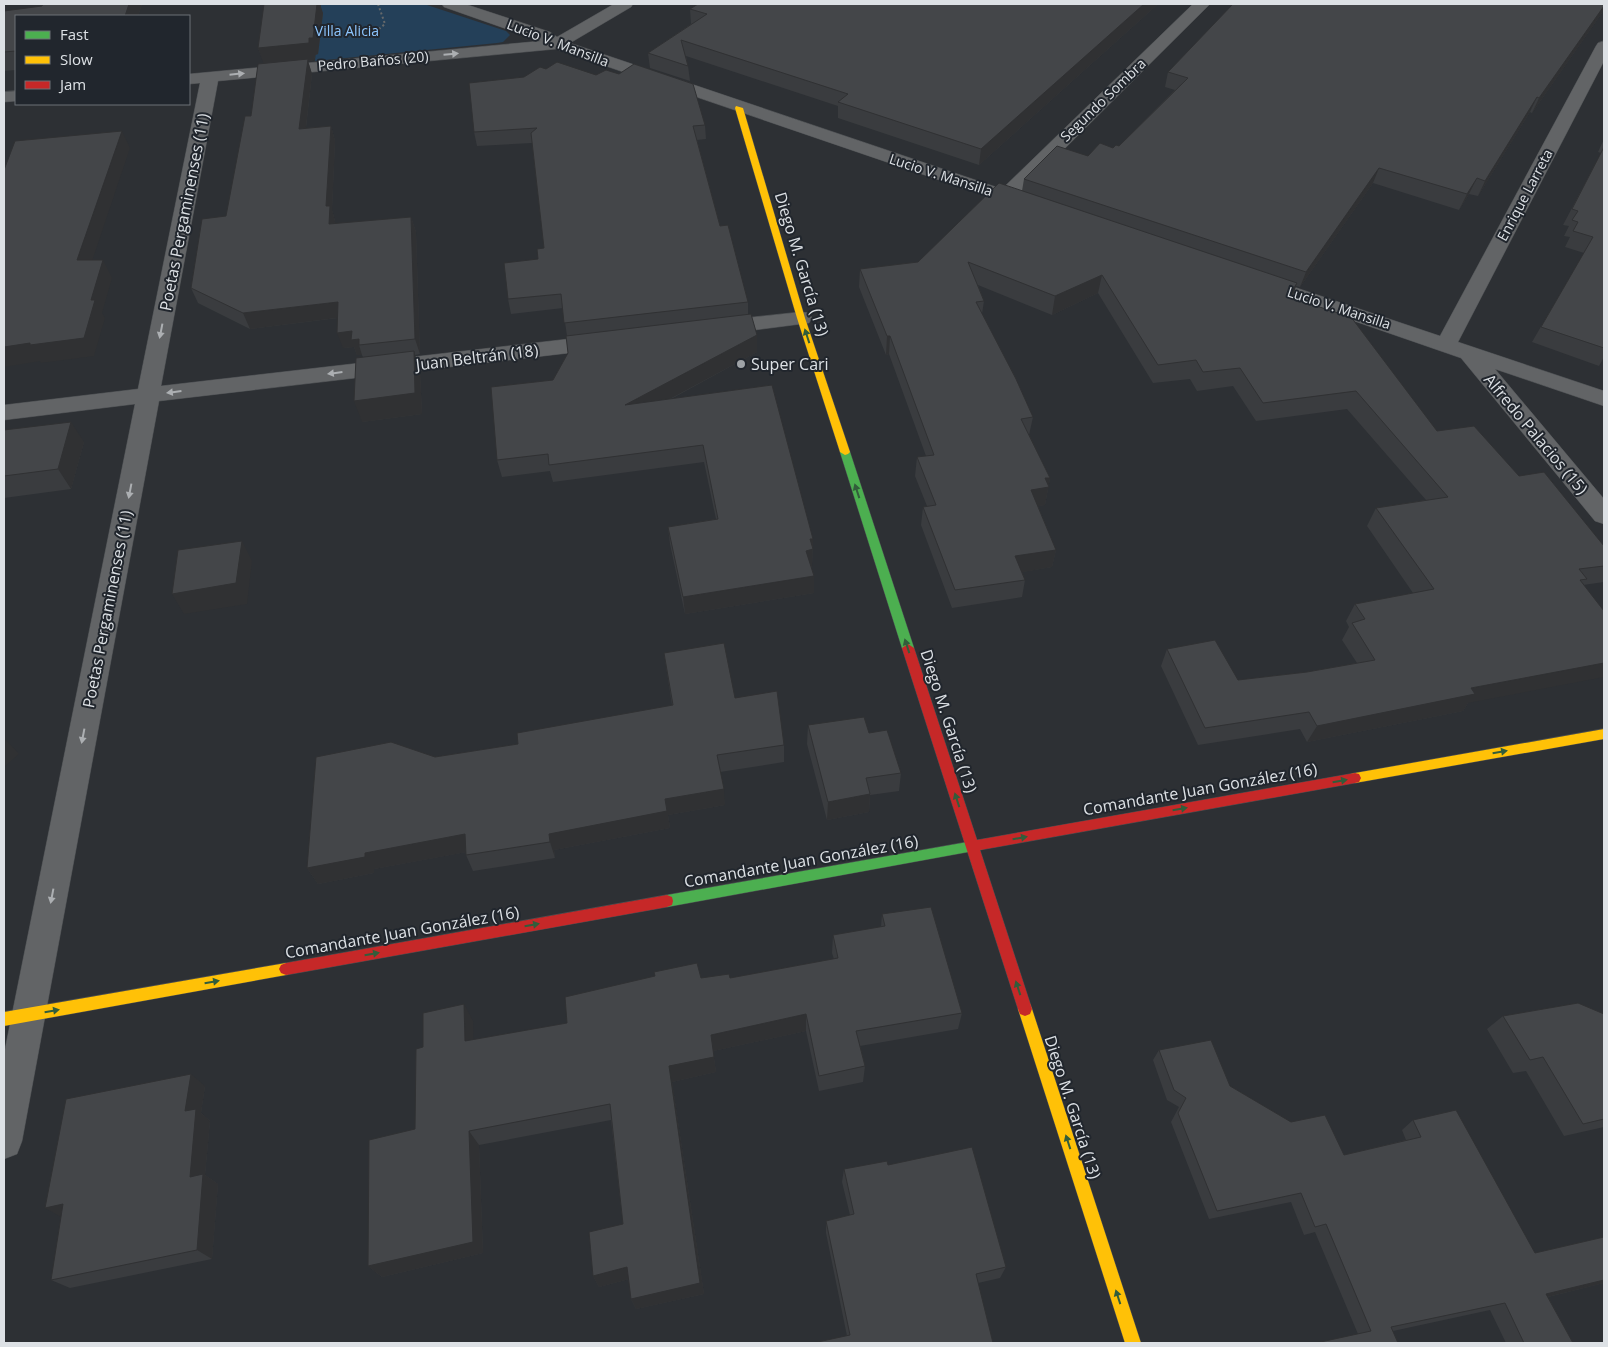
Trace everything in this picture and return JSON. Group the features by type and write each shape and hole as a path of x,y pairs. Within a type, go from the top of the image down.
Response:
{"street":[{"name":"Lucio V. Mansilla","path":"450,4 544,35 557,44 739,108 1042,209"},
{"path":"557,44 625,4"},
{"name":"Segundo Sombra","path":"1005,197 1202,4"},
{"name":"Pedro Baños (20)","path":"200,78 557,44"},
{"name":"Enrique Larreta","path":"1446,344 1604,46"},
{"name":"Poetas Pergaminenses (11)","path":"4,1141 16,1017 148,395 200,78"},
{"name":"Diego M. García (13)","path":"739,108 801,318 1132,1343"},
{"name":"Lucio V. Mansilla","path":"1240,275 1604,399"},
{"path":"692,331 801,318"},
{"name":"Juan Beltrán (18)","path":"4,412 623,339"},
{"name":"Alfredo Palacios (15)","path":"1468,352 1604,515"},
{"name":"Comandante Juan González (16)","path":"16,1017 1604,734"}],"green space":[{"name":"Villa Alicia","path":"321,4 424,4 506,31 510,35 503,42 497,43 315,61"}],"building":[{"path":"43,4 129,4 125,15 15,15 15,51 4,52 4,11 42,6"},
{"path":"264,4 317,4 313,38 309,38 309,43 258,48"},
{"path":"698,4 1144,4 981,149 838,102 848,94 681,40 688,66 648,53 707,14 690,9"},
{"path":"1233,4 1604,4 1604,6 1539,98 1537,97 1485,181 1477,178 1467,194 1379,168 1306,272 1024,179 1057,146 1088,156 1100,143 1113,148 1116,145 1119,146 1188,78 1168,72"},
{"path":"308,59 299,129 331,126 326,206 330,206 329,224 411,217 415,339 359,345 359,339 351,340 352,331 337,333 338,302 243,313 191,288 202,219 226,216 245,116 251,116 258,64"},
{"path":"557,62 596,75 606,70 619,74 634,64 693,84 705,125 693,126 720,226 728,225 748,302 564,323 561,294 508,299 504,263 538,259 537,249 544,248 531,133 537,128 474,132 469,83 524,77 540,67 546,69"},
{"path":"122,131 77,260 103,260 91,300 95,300 84,338 4,347 4,170 15,141"},
{"path":"1604,147 1604,348 1541,327 1593,237 1573,231 1578,222 1572,220 1578,211 1572,209"},
{"path":"999,183 1297,283 1288,297 1351,317 1437,431 1474,426 1519,476 1544,472 1604,546 1604,566 1579,569 1587,579 1580,580 1604,611 1604,663 1471,688 1475,694 1317,726 1309,712 1205,728 1167,649 1215,640 1238,680 1307,672 1375,660 1352,623 1365,619 1355,604 1434,589 1376,508 1448,497 1356,391 1263,403 1240,368 1203,372 1196,360 1158,365 1102,275 1055,296 968,262 984,301 976,302 1016,379 1033,417 1021,419 1050,478 1045,478 1049,487 1031,490 1056,550 1015,556 1025,580 955,590 923,507 936,505 917,457 934,455 890,336 887,336 860,269 918,262"},
{"path":"751,314 757,335 625,405 772,385 813,539 810,539 813,549 806,551 814,576 683,597 668,527 718,519 703,445 549,465 548,454 497,460 491,387 553,380 568,353 566,336"},
{"path":"414,351 415,393 354,401 356,358"},
{"path":"71,422 58,469 4,476 4,430"},
{"path":"242,541 236,583 172,594 178,550"},
{"path":"724,643 735,698 777,691 784,745 717,755 724,789 665,799 667,811 549,834 550,842 466,855 465,834 365,853 365,857 307,868 316,757 391,742 435,757 518,744 517,733 673,705 664,653"},
{"path":"864,717 869,733 887,730 901,773 866,778 870,794 828,802 808,725"},
{"path":"931,907 962,1013 856,1031 865,1066 819,1076 806,1014 711,1035 714,1057 669,1066 700,1283 631,1299 627,1267 593,1276 589,1232 623,1224 610,1104 469,1131 473,1242 368,1266 369,1140 415,1129 416,1049 423,1047 423,1013 464,1004 465,1041 567,1023 565,997 655,976 654,972 697,963 701,978 729,974 730,978 838,958 833,935 885,926 882,914"},
{"path":"1578,1003 1604,1014 1604,1119 1583,1124 1543,1057 1530,1060 1503,1016"},
{"path":"1211,1040 1230,1086 1291,1122 1325,1115 1344,1155 1421,1137 1413,1120 1456,1110 1535,1253 1604,1237 1604,1280 1546,1294 1573,1343 1524,1343 1505,1303 1391,1327 1398,1343 1316,1343 1371,1331 1326,1224 1315,1227 1301,1193 1217,1211 1178,1113 1186,1098 1174,1090 1159,1050"},
{"path":"191,1074 185,1111 196,1109 190,1177 203,1174 197,1250 51,1280 63,1204 45,1208 66,1099"},
{"path":"972,1147 1006,1267 976,1274 993,1343 813,1343 850,1335 826,1221 854,1214 844,1169 887,1161 888,1165"}],"traffic: fast":[{"path":"845,452 908,648"},
{"path":"667,901 979,845"}],"traffic: slow":[{"path":"739,108 801,318 845,452"},
{"path":"1355,778 1604,734"},
{"path":"4,1019 286,969"},
{"path":"1025,1009 1133,1343"}],"traffic: jam":[{"path":"908,648 1025,1009"},
{"path":"979,845 1355,778"},
{"path":"286,969 667,901"}],"place":[{"name":"Super Cari","path":"741,364"}]}
